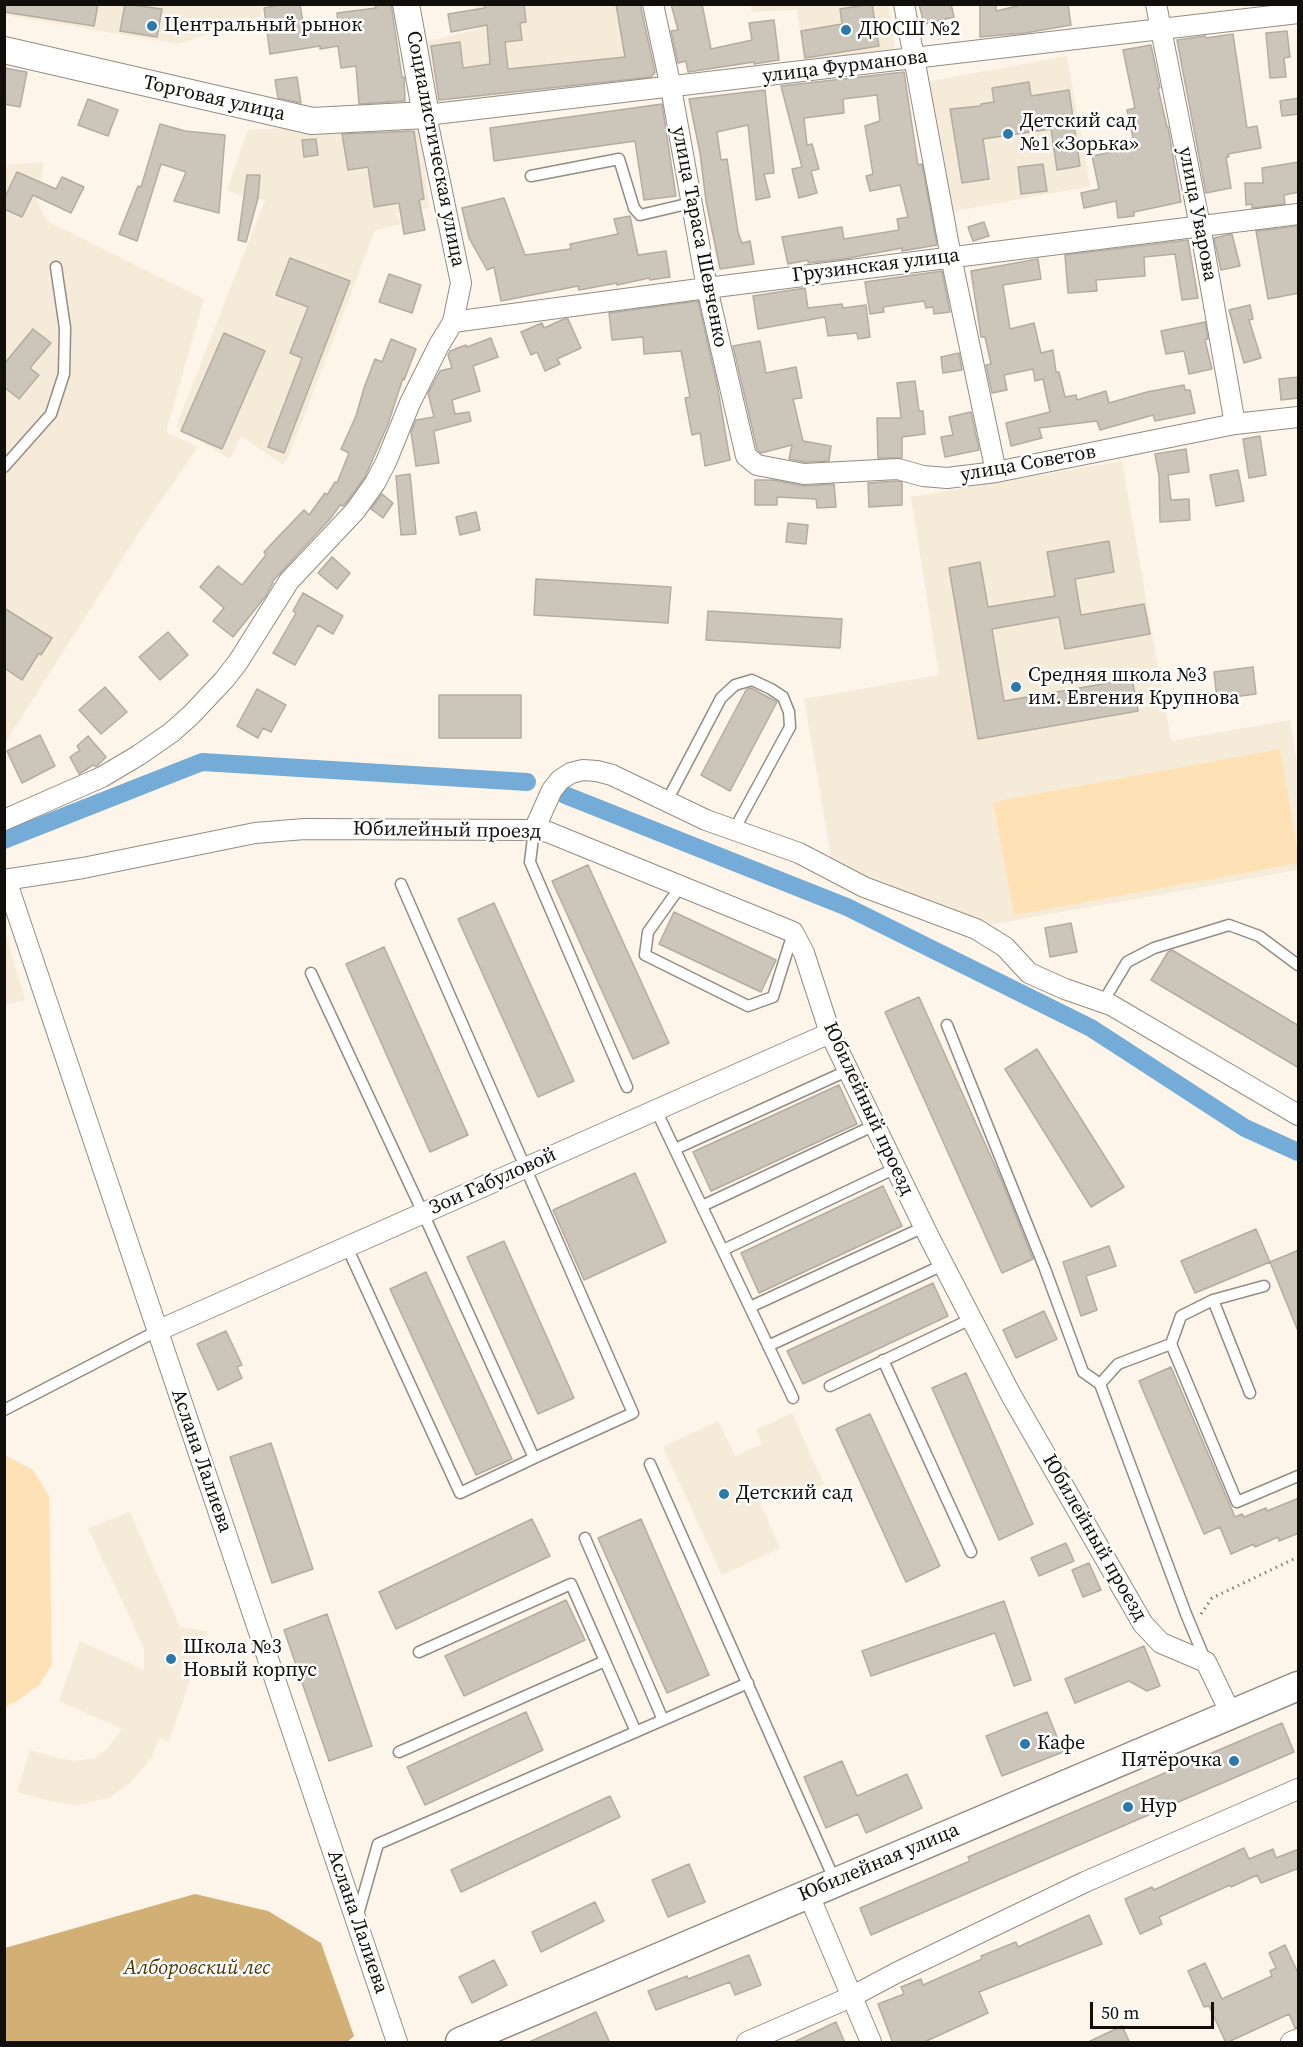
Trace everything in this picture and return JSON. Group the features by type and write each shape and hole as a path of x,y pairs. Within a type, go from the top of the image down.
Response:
{"main road":[{"name":"Юбилейная улица","path":"460,2043 836,1881 1299,1686"}],"street":[{"name":"Социалистическая улица","path":"4,820 102,777 172,732 207,700 238,662 289,581 355,511 375,483 386,462 410,403 453,322 461,283 426,115 406,4"},
{"name":"улица Тараса Шевченко","path":"653,4 707,288 746,456 757,465"},
{"path":"904,4 951,257 996,472"},
{"name":"улица Уварова","path":"1156,4 1200,226 1235,424"},
{"name":"улица Фурманова","path":"426,115 1299,13"},
{"name":"Торговая улица","path":"4,50 312,121 426,115"},
{"name":"Грузинская улица","path":"453,322 1299,214"},
{"name":"улица Советов","path":"757,465 804,474 898,469 923,476 947,478 996,472 1235,424 1299,417"},
{"path":"534,830 556,785 571,773 583,770 597,771 612,776 706,820 799,853 864,887 976,929 1005,947 1029,973 1065,989 1111,1005 1299,1115"},
{"name":"Юбилейный проезд","path":"5,880 84,868 255,833 305,829 534,830 548,832 793,932 804,953 830,1033 924,1227 1011,1395 1143,1624 1161,1643 1206,1662"},
{"name":"Аслана Лалиева","path":"5,880 397,2043"},
{"name":"Зои Габуловой","path":"157,1330 830,1033"},
{"path":"1206,1662 1231,1714"},
{"path":"747,2043 851,1997 1085,1882 1299,1789"},
{"path":"808,1893 871,2043"},
{"path":"1291,2043 1299,2039"}],"lane":[{"path":"531,176 620,159 634,208 640,215 691,203"},
{"path":"4,467 51,414 64,374 65,328 56,267"},
{"path":"667,801 721,698 735,685 752,680 783,697 789,712 790,727 734,830"},
{"path":"534,830 530,862 627,1087"},
{"path":"347,1246 460,1493 633,1413 401,884"},
{"path":"680,887 648,932 645,955 748,1006 773,997 793,932"},
{"path":"1103,1002 1127,962 1154,948 1229,925 1259,936 1299,965"},
{"path":"311,973 534,1458"},
{"path":"947,1025 1045,1269 1083,1372 1100,1384 1206,1662"},
{"path":"675,1149 849,1071"},
{"path":"656,1110 793,1398"},
{"path":"702,1206 875,1125"},
{"path":"723,1250 896,1168"},
{"path":"750,1307 924,1227"},
{"path":"768,1346 944,1265"},
{"path":"1264,1286 1213,1300 1181,1316 1171,1344 1237,1502 1299,1476"},
{"path":"1213,1300 1250,1393"},
{"path":"830,1386 971,1319"},
{"path":"4,1410 157,1330"},
{"path":"1100,1384 1118,1364 1171,1344"},
{"path":"883,1360 971,1551"},
{"path":"650,1464 836,1881"},
{"path":"585,1538 663,1720"},
{"path":"419,1652 571,1584 636,1732"},
{"path":"399,1752 605,1661"},
{"path":"356,1921 378,1844 748,1683"}],"path":[{"path":"1193,1631 1212,1598 1299,1557"}],"shaded area":[{"name":"Центральный рынок","path":"260,4 261,16 178,44 5,15 4,5"},
{"path":"474,5 645,5 659,79 434,105 425,42 478,29"},
{"name":"ДЮСШ №2","path":"750,5 888,5 895,48 804,64 797,10 752,12"},
{"name":"Детский сад №1 «Зорька»","path":"1067,56 1090,186 950,212 926,82"},
{"path":"420,121 429,208 395,214 402,224 375,230 288,458 282,464 241,436 230,459 176,427 265,200 227,190 248,130"},
{"path":"44,163 37,201 47,221 204,299 166,432 198,447 138,534 5,743 5,174 8,164"},
{"name":"Средняя школа №3 им. Евгения Крупнова","path":"1122,461 1171,741 1290,720 1298,770 1298,870 988,925 832,862 804,699 939,675 911,497"},
{"path":"1280,749 1298,863 1014,915 993,802"},
{"path":"4,929 25,1000 5,1005 4,1005"},
{"name":"Детский сад","path":"792,1413 824,1484 779,1504 772,1490 758,1497 780,1548 722,1575 663,1447 718,1421 735,1456 762,1444 756,1430"},
{"path":"5,1455 33,1470 49,1496 52,1664 39,1685 5,1707"},
{"name":"Школа №3 Новый корпус","path":"130,1512 180,1627 207,1631 169,1741 159,1738 151,1759 130,1783 111,1797 78,1805 55,1802 17,1792 30,1750 74,1761 95,1758 107,1749 122,1729 59,1701 80,1641 144,1670 144,1648 88,1528"}],"green space":[{"name":"Алборовский лес","path":"195,1894 268,1911 321,1943 354,2036 347,2042 5,2042 5,1948"}],"building":[{"path":"4,4 98,4 94,26 4,12"},
{"path":"125,4 162,9 157,37 120,31"},
{"path":"300,4 304,29 338,25 337,13 376,8 375,4 391,4 402,77 404,77 405,101 359,104 356,66 341,68 338,46 320,49 320,46 270,54 264,8"},
{"path":"484,4 524,4 526,22 520,23 522,40 505,42 508,69 625,57 616,4 640,4 655,72 651,77 439,100 431,46 460,42 463,68 490,64 487,25 451,32 448,14 485,8"},
{"path":"671,4 702,4 711,49 752,40 749,23 774,20 779,60 688,72 686,61 678,63 671,31 678,30"},
{"path":"872,4 879,46 805,58 801,31 842,24 840,9"},
{"path":"919,4 951,4 954,17 924,24"},
{"path":"980,4 996,4 996,11 1026,4 1068,4 1071,25 1025,33 980,37"},
{"path":"1287,31 1290,57 1284,58 1286,77 1270,78 1266,33"},
{"path":"1233,34 1247,128 1257,126 1261,148 1228,154 1229,157 1226,157 1231,188 1206,193 1177,40"},
{"path":"1151,45 1181,202 1134,212 1134,216 1118,218 1116,201 1084,208 1081,193 1099,189 1092,156 1135,147 1127,110 1135,108 1123,50"},
{"path":"4,68 27,72 20,107 4,104"},
{"path":"904,72 918,165 922,164 937,245 902,251 902,248 844,259 808,263 808,260 788,264 782,237 842,227 844,239 899,230 897,219 908,217 900,185 870,191 866,176 873,174 865,126 880,121 877,95 843,99 844,113 804,118 807,145 812,144 819,169 811,171 817,193 799,198 792,169 802,167 781,86"},
{"path":"297,77 301,103 278,98 275,80"},
{"path":"1029,82 1031,96 1069,90 1080,166 1057,170 1051,129 983,139 989,179 962,183 950,109 981,106 981,104 994,102 992,88"},
{"path":"765,90 774,173 764,174 770,197 756,200 748,125 717,132 721,160 727,159 738,232 742,243 750,241 754,264 720,269 689,99"},
{"path":"1299,98 1299,114 1282,116 1280,101"},
{"path":"88,99 118,110 108,136 78,125"},
{"path":"662,104 676,196 644,200 635,141 494,161 490,128"},
{"path":"160,124 185,131 225,135 219,213 174,201 186,172 161,164 137,241 119,234 138,186 141,187"},
{"path":"414,131 424,199 419,200 425,230 404,234 399,203 374,207 368,167 348,170 342,134"},
{"path":"316,139 318,155 304,157 302,140"},
{"path":"1299,162 1299,192 1284,195 1285,204 1252,208 1252,204 1246,205 1245,183 1263,183 1262,168"},
{"path":"1043,164 1047,191 1021,194 1018,167"},
{"path":"17,172 56,189 62,177 84,187 71,213 33,195 22,217 4,209 4,199"},
{"path":"247,175 260,175 258,198 246,242 238,240"},
{"path":"504,198 525,255 571,249 570,244 618,234 614,219 630,216 638,255 666,251 670,277 650,280 649,278 579,290 578,286 501,301 494,267 487,270 469,238 462,208"},
{"path":"984,222 989,236 973,241 968,227"},
{"path":"1299,226 1299,293 1268,299 1256,231"},
{"path":"1232,234 1240,266 1221,270 1214,238"},
{"path":"1188,240 1198,298 1182,300 1175,254 1144,257 1145,276 1096,280 1097,291 1068,293 1065,255"},
{"path":"290,258 350,281 284,453 268,447 302,358 290,353 308,307 276,295"},
{"path":"1038,259 1041,279 1003,285 1010,329 1034,323 1041,353 1053,350 1056,372 1059,372 1065,397 1076,395 1077,400 1106,391 1109,403 1147,392 1184,385 1185,390 1190,390 1195,413 1155,421 1153,415 1100,430 1097,421 1039,428 1042,438 1011,446 1006,423 1050,412 1043,379 1035,381 1033,369 1004,375 1007,390 992,393 986,365 991,364 985,337 981,337 971,271"},
{"path":"942,271 950,312 934,314 933,307 926,308 924,301 883,307 884,312 870,314 865,282"},
{"path":"389,274 421,285 412,313 379,302"},
{"path":"805,288 808,308 842,304 843,308 866,305 870,337 858,339 857,333 828,336 825,317 758,329 753,296"},
{"path":"698,301 717,384 730,460 705,466 700,433 692,435 685,398 690,397 681,351 644,354 643,337 612,340 609,313"},
{"path":"1250,305 1253,319 1249,320 1261,358 1244,363 1229,310"},
{"path":"568,319 581,348 557,359 560,364 545,371 537,352 531,355 521,332 542,323 544,328"},
{"path":"1205,322 1208,339 1205,340 1212,369 1189,374 1184,351 1166,354 1161,331"},
{"path":"33,329 51,343 30,368 39,375 19,399 4,387 4,364"},
{"path":"224,333 265,351 222,449 181,431"},
{"path":"491,338 498,357 473,366 480,391 452,400 455,414 469,412 471,421 434,431 439,463 416,466 411,432 416,420 434,417 428,393 440,371 452,368 448,355 450,351"},
{"path":"391,339 416,349 365,477 346,503 343,506 340,505 272,582 265,597 233,637 213,621 224,608 200,587 218,566 242,585 266,555 264,552 304,510 309,515 325,493 327,495 335,482 337,483 349,453 341,449 356,416 375,359 382,362"},
{"path":"760,341 766,373 796,367 802,398 793,399 803,441 831,446 829,461 805,462 789,459 792,445 761,453 757,449 733,346"},
{"path":"959,353 962,370 943,373 941,357"},
{"path":"1299,377 1299,398 1281,400 1279,379"},
{"path":"915,381 919,411 923,411 925,434 902,437 902,458 878,458 877,418 901,418 897,383"},
{"path":"971,412 979,450 945,457 941,437 953,435 949,417"},
{"path":"1260,436 1266,475 1249,478 1243,439"},
{"path":"1186,449 1189,472 1168,475 1171,500 1189,499 1190,520 1160,522 1159,476 1155,454"},
{"path":"1238,470 1244,501 1216,506 1210,475"},
{"path":"410,474 416,534 401,535 396,476"},
{"path":"755,480 773,480 804,486 834,484 836,507 817,508 816,499 777,497 777,505 755,505"},
{"path":"902,482 902,505 869,507 868,483"},
{"path":"382,494 393,503 383,518 371,509"},
{"path":"476,512 480,530 460,535 456,517"},
{"path":"788,523 808,525 806,544 786,542"},
{"path":"1109,541 1114,572 1075,579 1081,615 1144,604 1150,634 1065,649 1059,617 992,629 1004,701 1132,679 1138,711 978,739 949,568 980,562 988,607 1055,596 1047,552"},
{"path":"332,557 350,573 337,589 318,573"},
{"path":"536,579 671,587 668,623 534,615"},
{"path":"303,593 343,616 333,634 318,625 295,665 273,653 296,613 293,611"},
{"path":"4,608 52,638 41,655 39,653 22,680 4,668"},
{"path":"708,611 842,619 840,648 706,640"},
{"path":"168,632 188,655 160,680 139,657"},
{"path":"1253,667 1256,694 1217,699 1214,672"},
{"path":"105,687 127,712 101,734 79,710"},
{"path":"751,688 777,702 730,791 701,775 746,690"},
{"path":"257,689 286,705 271,732 263,728 258,738 237,726"},
{"path":"439,695 521,695 521,738 439,738"},
{"path":"40,735 55,766 22,783 7,751"},
{"path":"88,736 106,757 96,767 93,765 79,774 70,757 80,750 77,746"},
{"path":"588,865 669,1043 633,1059 552,881"},
{"path":"494,903 574,1081 538,1097 458,919"},
{"path":"674,912 776,960 761,992 659,944"},
{"path":"1071,923 1077,952 1050,957 1045,928"},
{"path":"384,947 468,1135 430,1152 346,964"},
{"path":"1172,950 1299,1026 1299,1068 1151,980 1168,952"},
{"path":"919,997 1001,1179 1033,1259 1002,1273 885,1012"},
{"path":"1037,1049 1124,1187 1091,1207 1005,1069"},
{"path":"839,1085 857,1124 711,1191 693,1152"},
{"path":"635,1173 666,1242 584,1280 553,1210"},
{"path":"883,1186 902,1226 759,1293 741,1253"},
{"path":"1256,1229 1270,1262 1195,1293 1181,1261"},
{"path":"504,1241 574,1398 538,1414 467,1257"},
{"path":"1109,1246 1116,1266 1086,1276 1097,1310 1081,1316 1063,1262"},
{"path":"1299,1250 1299,1331 1298,1331 1270,1262"},
{"path":"426,1272 512,1459 476,1475 390,1289"},
{"path":"933,1283 948,1316 803,1384 787,1351"},
{"path":"1044,1311 1057,1339 1016,1358 1003,1330"},
{"path":"226,1331 242,1365 237,1367 242,1378 218,1390 197,1344"},
{"path":"1171,1367 1235,1517 1242,1514 1244,1517 1266,1508 1267,1511 1299,1498 1299,1533 1279,1541 1278,1537 1255,1547 1254,1544 1231,1554 1220,1527 1204,1534 1139,1381"},
{"path":"966,1373 1033,1524 999,1540 932,1388"},
{"path":"870,1414 940,1566 906,1582 836,1429"},
{"path":"271,1443 313,1569 272,1583 230,1457"},
{"path":"532,1519 550,1556 396,1629 379,1592"},
{"path":"641,1519 709,1675 667,1693 598,1538"},
{"path":"1066,1543 1074,1561 1039,1576 1031,1558"},
{"path":"1089,1563 1101,1590 1083,1597 1072,1570"},
{"path":"566,1600 585,1640 464,1696 445,1656"},
{"path":"1004,1601 1031,1680 1014,1686 995,1633 871,1676 862,1651"},
{"path":"327,1614 372,1746 329,1761 284,1630"},
{"path":"1144,1646 1160,1686 1147,1691 1129,1681 1075,1703 1065,1679"},
{"path":"526,1712 543,1750 425,1805 407,1767"},
{"name":"Кафе","path":"1047,1712 1063,1752 1002,1776 986,1736"},
{"path":"1282,1723 1294,1752 871,1935 860,1908 970,1861 968,1857"},
{"path":"842,1761 857,1796 907,1774 922,1808 866,1833 858,1814 826,1828 804,1777"},
{"path":"610,1796 620,1817 461,1892 451,1870"},
{"path":"1244,1848 1249,1859 1273,1849 1276,1858 1299,1849 1299,1868 1261,1883 1257,1875 1231,1887 1230,1885 1159,1917 1162,1924 1140,1934 1125,1899 1152,1887 1154,1890"},
{"path":"689,1864 705,1902 668,1917 652,1880"},
{"path":"595,1902 604,1921 541,1952 532,1932"},
{"path":"1089,1915 1102,1944 979,1992 988,2013 922,2043 893,2043 878,2004 904,1994 901,1987 921,1979 923,1985 982,1959 981,1956 1016,1942 1018,1947"},
{"path":"1285,1945 1299,1975 1299,2027 1295,2028 1289,2014 1226,2043 1209,2006 1204,2007 1188,1971 1205,1963 1222,1999 1272,1976 1270,1971 1276,1968 1269,1953"},
{"path":"749,1955 761,1985 735,1995 730,1982 656,2010 648,1991 687,1976 688,1979"},
{"path":"494,1960 507,1985 472,2003 459,1977"},
{"path":"596,2012 610,2043 527,2043"},
{"path":"836,2022 845,2043 792,2043"},
{"path":"1122,2026 1130,2043 1086,2043"}],"waterway":[{"path":"4,840 202,762 527,782"},
{"path":"565,795 847,907 1091,1028 1245,1128 1298,1152"}],"place":[{"name":"Центральный рынок","path":"152,26"},
{"name":"ДЮСШ №2","path":"846,30"},
{"name":"Детский сад №1 «Зорька»","path":"1008,134"},
{"name":"Средняя школа №3 им. Евгения Крупнова","path":"1016,687"},
{"name":"Детский сад","path":"724,1494"},
{"name":"Школа №3 Новый корпус","path":"171,1659"},
{"name":"Кафе","path":"1025,1744"},
{"name":"Пятёрочка","path":"1234,1761"},
{"name":"Нур","path":"1128,1807"}]}
